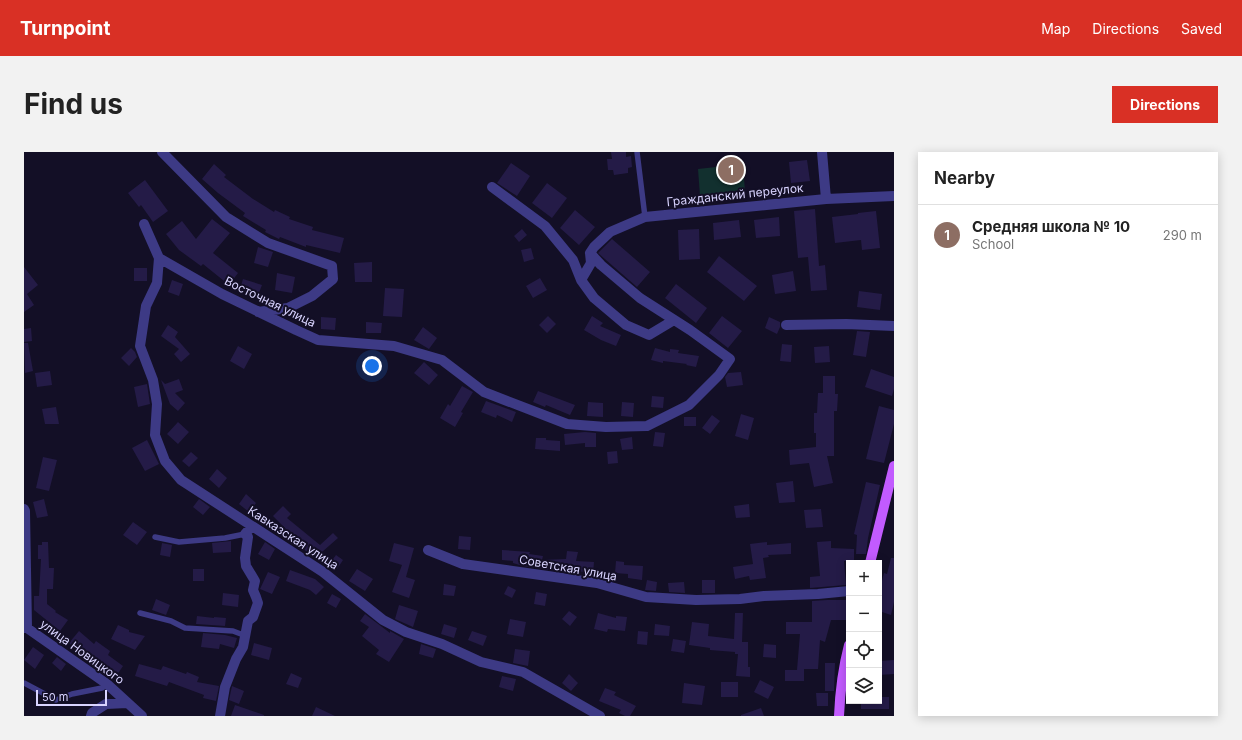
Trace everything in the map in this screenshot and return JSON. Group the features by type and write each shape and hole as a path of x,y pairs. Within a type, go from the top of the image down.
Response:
{"main road":[{"path":"871,560 894,466"},
{"path":"839,716 842,680 846,658"}],"street":[{"path":"162,152 226,217 268,243 332,266 333,279 312,296 288,308 258,312"},
{"path":"822,152 826,199"},
{"path":"492,187 545,226 573,260 581,280 594,298 626,325 649,335 674,320 640,298 601,265 590,253"},
{"name":"Гражданский переулок","path":"581,280 591,263 590,253 594,247 610,232 645,217 826,199 894,196"},
{"path":"144,224 159,258"},
{"name":"Восточная улица","path":"159,258 222,294 318,340 394,346 442,360 484,392 567,424 647,426 689,405 719,375 730,359 674,320"},
{"name":"Кавказская улица","path":"159,258 157,283 146,306 140,346 153,380 157,404 155,435 165,461 181,480 323,572 383,620 406,632 442,644 482,662 523,672 600,716"},
{"path":"786,326 846,324 894,326"},
{"path":"24,509 25,628"},
{"path":"220,716 225,687 236,658 243,647 248,621 253,617 258,603 253,590 255,581 246,566 245,558 248,537 245,534 252,526"},
{"name":"Советская улица","path":"428,550 463,564 597,583 646,597 696,600 740,599 764,596 846,591"},
{"name":"улица Новицкого","path":"25,628 107,684 142,716"},
{"path":"91,716 92,713 106,704 127,703"}],"lane":[{"path":"637,152 645,217"},
{"path":"155,537 178,542 225,538 245,534"},
{"path":"140,612 171,621 184,628 233,631 246,636"},
{"path":"24,683 56,700 72,694 102,688 107,684"}],"green space":[{"path":"743,164 745,192 700,196 698,169"}],"building":[{"path":"611,152 626,152 626,157 631,156 632,167 628,168 628,173 614,175 613,170 608,170 607,159 612,159"},
{"path":"807,160 810,181 791,183 789,162"},
{"path":"511,163 530,176 517,196 497,183"},
{"path":"214,164 226,175 224,177 253,199 274,212 275,210 290,217 289,219 313,227 312,230 344,238 340,253 306,245 306,247 280,237 279,239 265,232 266,230 243,216 245,213 202,179"},
{"path":"145,180 168,211 153,222 141,205 139,207 128,193"},
{"path":"547,183 567,198 552,218 532,203"},
{"path":"815,209 819,266 825,265 827,290 811,291 808,257 798,258 794,211"},
{"path":"575,210 595,227 579,245 560,228"},
{"path":"876,211 880,248 862,250 861,240 835,243 832,217"},
{"path":"779,217 780,236 756,238 754,220"},
{"path":"212,219 230,233 213,253 238,273 229,285 203,264 201,266 179,250 166,234 182,221 196,239"},
{"path":"739,220 741,237 714,240 713,223"},
{"path":"522,229 527,235 519,242 514,236"},
{"path":"699,229 700,259 679,260 678,230"},
{"path":"612,239 650,272 637,287 598,253"},
{"path":"258,247 273,252 268,267 254,263"},
{"path":"531,248 534,259 524,262 521,250"},
{"path":"719,256 757,286 744,301 707,272"},
{"path":"372,262 372,282 355,282 354,263"},
{"path":"24,267 38,285 27,294 34,305 24,312"},
{"path":"134,268 147,268 147,281 134,281"},
{"path":"793,271 796,291 775,294 772,275"},
{"path":"277,273 295,277 292,293 275,290"},
{"path":"540,278 547,290 533,298 526,286"},
{"path":"243,279 262,285 257,298 239,292"},
{"path":"172,280 183,284 179,296 168,292"},
{"path":"676,284 707,308 696,323 665,298"},
{"path":"385,288 404,289 402,317 383,316"},
{"path":"859,291 882,294 880,310 857,307"},
{"path":"548,316 556,324 547,333 539,325"},
{"path":"592,316 603,323 600,326 621,335 616,346 601,340 584,330"},
{"path":"722,316 742,331 728,348 709,333"},
{"path":"321,317 336,318 335,330 321,329"},
{"path":"769,317 780,322 780,327 777,334 765,328"},
{"path":"366,322 382,323 381,333 366,333"},
{"path":"168,325 178,332 175,337 190,354 181,362 174,354 179,349 161,336"},
{"path":"423,327 437,338 429,349 414,340"},
{"path":"31,328 32,341 24,342 24,329"},
{"path":"857,331 870,332 866,357 853,355"},
{"path":"24,343 28,343 33,371 25,373"},
{"path":"782,344 792,345 791,362 780,361"},
{"path":"238,346 252,354 244,369 230,361"},
{"path":"829,346 830,362 815,363 814,347"},
{"path":"131,348 137,357 129,366 121,358"},
{"path":"655,348 670,352 670,349 679,350 678,353 699,356 696,367 686,365 687,364 663,361 663,363 651,360"},
{"path":"424,362 438,375 429,385 414,373"},
{"path":"871,369 894,377 894,389 892,396 865,387"},
{"path":"50,371 52,385 37,387 35,373"},
{"path":"741,372 743,385 727,387 725,377 728,373"},
{"path":"823,376 835,376 835,394 838,394 837,411 834,411 834,456 827,456 833,483 814,487 809,463 790,465 789,450 816,447 814,413 817,413 818,393 823,393"},
{"path":"179,379 183,390 175,393 185,403 178,411 170,404 161,380 165,384"},
{"path":"147,384 150,404 138,407 134,387"},
{"path":"462,386 473,392 461,412 463,413 455,427 440,418 448,404 450,406"},
{"path":"538,391 575,405 570,415 546,405 545,407 533,402"},
{"path":"652,396 664,397 663,408 651,407"},
{"path":"486,401 516,412 512,422 497,415 496,418 481,412"},
{"path":"588,402 603,403 603,417 587,416"},
{"path":"622,402 634,403 633,417 621,416"},
{"path":"879,406 894,410 894,424 884,463 866,459"},
{"path":"56,407 59,424 45,424 42,409"},
{"path":"741,414 754,418 748,440 735,436"},
{"path":"712,415 720,421 710,434 702,428"},
{"path":"684,417 696,417 696,426 684,426"},
{"path":"178,422 189,432 178,444 167,434"},
{"path":"585,432 596,433 596,447 585,447 585,443 565,445 564,434"},
{"path":"655,432 665,433 663,447 653,446"},
{"path":"632,437 633,449 622,450 620,439"},
{"path":"536,438 546,438 546,440 560,441 560,451 535,449"},
{"path":"147,440 159,464 145,471 132,448"},
{"path":"617,451 618,463 608,464 607,452"},
{"path":"191,452 198,458 189,467 182,461"},
{"path":"43,457 57,460 49,491 36,488"},
{"path":"217,469 227,478 219,488 209,479"},
{"path":"793,481 795,502 779,503 776,483"},
{"path":"866,482 880,485 868,538 866,554 856,554 857,535 854,534"},
{"path":"246,494 256,503 249,512 239,504"},
{"path":"44,499 48,516 37,518 33,502"},
{"path":"199,499 210,507 203,515 193,507"},
{"path":"749,504 750,517 736,518 734,506"},
{"path":"283,506 291,514 287,518 320,545 333,533 338,538 322,552 318,549 313,557 286,534 288,531 273,516"},
{"path":"821,509 823,527 806,528 804,510"},
{"path":"133,522 147,532 137,545 123,535"},
{"path":"459,536 471,537 470,550 458,549"},
{"path":"231,541 231,552 213,553 212,543"},
{"path":"831,541 831,548 854,549 854,560 844,561 846,585 810,588 810,577 820,576 817,542"},
{"path":"42,542 48,542 49,568 54,568 53,589 47,589 47,604 56,611 55,612 68,620 60,631 34,610 34,596 39,596 41,559 38,559 38,545 42,545"},
{"path":"265,542 275,549 269,560 258,554"},
{"path":"767,542 767,545 791,543 791,554 768,555 769,557 763,558 766,578 750,580 749,576 735,579 733,567 753,564 750,544"},
{"path":"162,543 172,545 170,557 160,555"},
{"path":"394,543 414,548 406,577 415,580 409,598 392,592 402,565 389,561"},
{"path":"502,550 530,552 529,554 543,556 542,560 566,559 567,551 578,552 576,561 594,562 593,574 584,574 584,572 557,568 557,571 523,566 513,563 513,561 502,560"},
{"path":"336,555 343,560 337,569 330,563"},
{"path":"891,558 894,558 894,602 891,615 882,612 882,581 884,573 887,574"},
{"path":"616,561 624,562 624,565 643,566 642,580 628,578 628,574 615,573"},
{"path":"193,569 204,569 204,581 193,581"},
{"path":"357,569 373,579 365,591 349,581"},
{"path":"290,570 315,579 324,587 316,595 310,590 286,581"},
{"path":"268,572 280,577 272,594 260,589"},
{"path":"647,580 657,582 656,591 645,590"},
{"path":"702,580 715,580 715,593 702,593"},
{"path":"684,582 685,593 669,592 668,583"},
{"path":"444,584 456,586 454,596 443,595"},
{"path":"508,586 516,590 512,598 504,594"},
{"path":"536,592 547,594 545,606 534,604"},
{"path":"223,593 239,595 238,607 222,605"},
{"path":"332,594 341,599 336,608 327,603"},
{"path":"156,599 170,605 166,615 152,610"},
{"path":"846,600 846,620 831,620 825,642 820,640 818,669 804,669 804,681 785,681 785,670 797,670 800,634 786,634 786,622 812,622 812,601"},
{"path":"399,605 418,611 413,627 395,619"},
{"path":"569,611 577,617 570,626 562,619"},
{"path":"598,613 616,618 616,616 627,617 625,631 608,629 607,632 594,629"},
{"path":"735,613 743,613 742,642 748,642 748,667 750,667 750,677 736,676 738,654 735,654 735,652 710,650 710,648 689,645 692,622 709,624 708,636 734,639"},
{"path":"365,614 390,633 390,631 404,639 389,662 376,654 379,650 362,636 369,627 360,621"},
{"path":"197,616 226,618 225,626 196,624"},
{"path":"510,619 526,622 523,637 507,634"},
{"path":"444,624 457,628 454,638 441,634"},
{"path":"655,624 670,626 669,636 654,635"},
{"path":"118,625 129,630 129,632 145,636 135,650 111,639"},
{"path":"79,631 94,644 96,641 110,651 108,655 123,666 115,678 105,671 106,669 80,651 79,652 69,643"},
{"path":"472,631 487,636 483,646 468,640"},
{"path":"638,631 648,632 647,645 637,644"},
{"path":"203,633 225,635 237,638 234,648 220,644 219,649 201,647"},
{"path":"673,639 686,641 684,653 671,651"},
{"path":"254,643 272,648 269,660 251,655"},
{"path":"421,644 436,649 433,658 419,654"},
{"path":"764,644 776,645 776,658 763,657"},
{"path":"33,647 44,655 35,669 24,660"},
{"path":"515,649 530,651 528,666 513,663"},
{"path":"57,657 66,664 61,671 52,663"},
{"path":"894,660 894,674 882,675 882,661"},
{"path":"825,663 835,663 834,691 825,691"},
{"path":"139,664 161,670 163,666 186,674 187,672 199,677 197,682 219,686 216,701 203,698 204,695 169,682 167,686 135,676"},
{"path":"291,673 302,678 298,688 286,684"},
{"path":"569,674 578,683 571,691 562,683"},
{"path":"502,676 516,679 513,691 499,687"},
{"path":"760,680 774,687 768,699 754,692"},
{"path":"721,682 738,682 738,697 721,697"},
{"path":"684,683 705,686 702,705 682,703"},
{"path":"232,686 244,691 239,704 229,700"},
{"path":"605,688 616,692 614,695 636,706 630,716 625,716 619,713 621,710 599,701"},
{"path":"816,693 828,693 828,706 817,706"},
{"path":"882,697 889,697 889,709 861,709 861,704 882,704"},
{"path":"235,705 264,715 264,716 231,716"},
{"path":"316,707 335,716 312,716"},
{"path":"761,708 764,716 741,716 741,715"}],"place":[{"name":"Средняя школа № 10","path":"731,170"}]}
